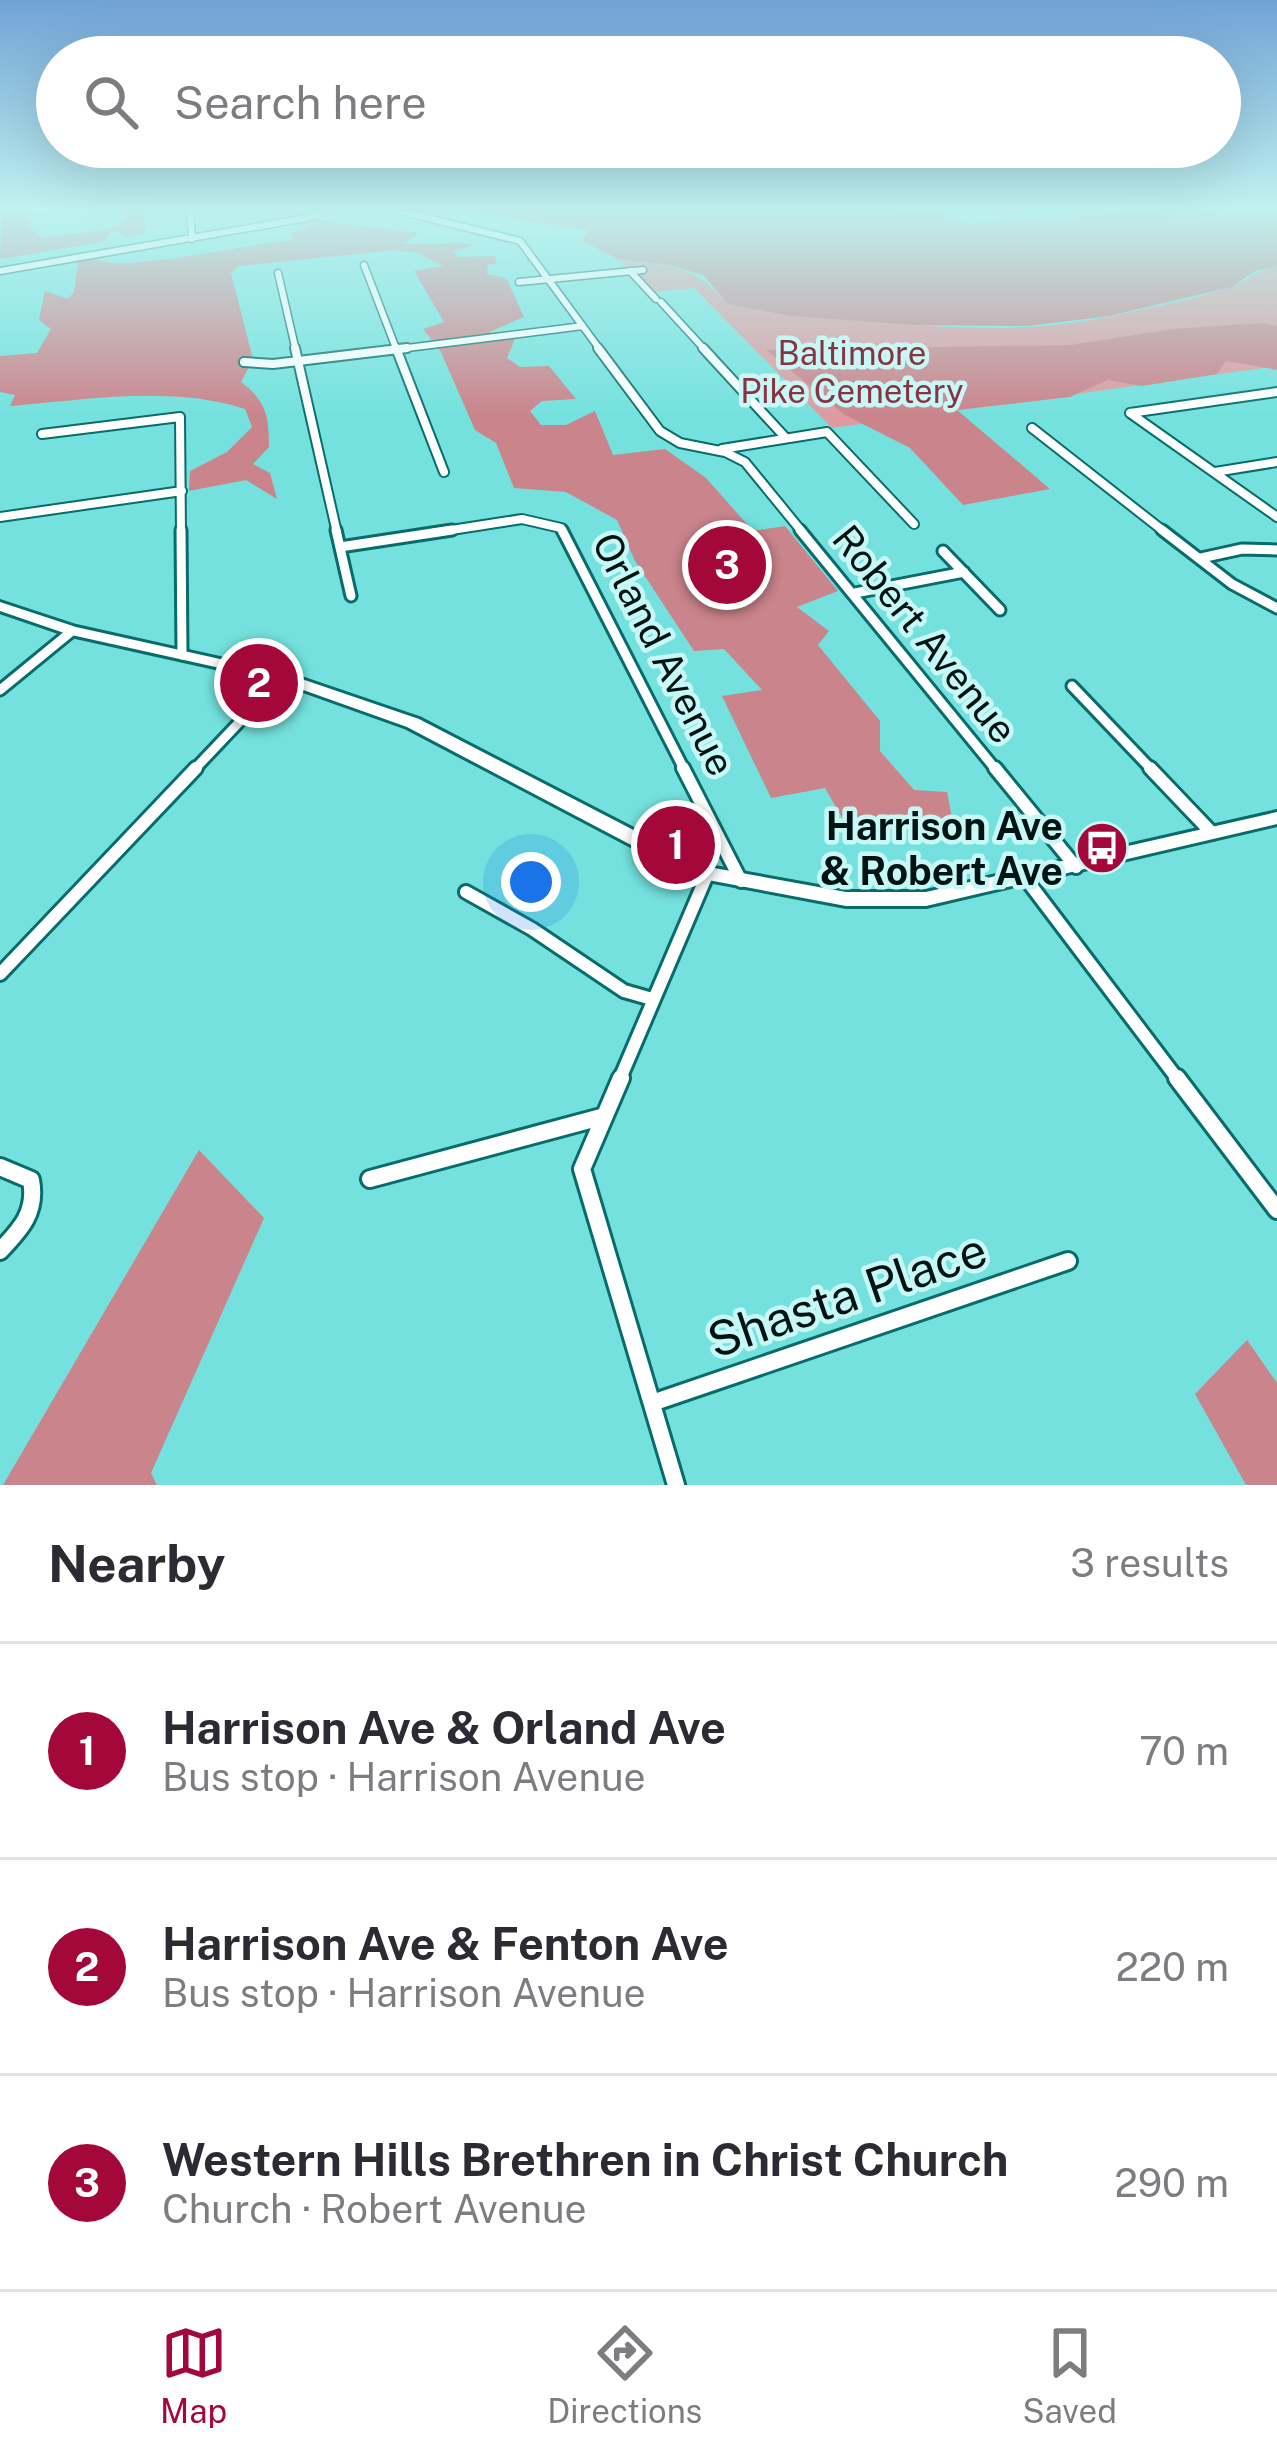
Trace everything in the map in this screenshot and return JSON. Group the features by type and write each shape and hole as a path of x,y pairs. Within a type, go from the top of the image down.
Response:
{"main road":[{"path":"0,606 72,631 283,677 435,732 656,853 743,884 846,899 900,901 1026,879 1277,818"}],"street":[{"path":"279,278 351,596"},
{"path":"369,278 444,472"},
{"path":"519,282 557,278"},
{"path":"636,278 784,436"},
{"path":"549,279 665,436 688,447 719,450 827,432 914,524"},
{"path":"244,362 298,361 583,326"},
{"path":"1277,392 1130,413 1277,517"},
{"path":"42,434 180,417 182,655"},
{"path":"1032,428 1232,584 1277,608"},
{"name":"Robert Avenue","path":"719,450 745,462 1076,867"},
{"path":"1214,472 1277,462"},
{"path":"0,517 182,491"},
{"name":"Orland Avenue","path":"340,547 522,519 561,528 743,884"},
{"path":"1201,558 1242,549 1277,550"},
{"path":"943,551 1000,610"},
{"path":"855,593 964,572"},
{"path":"0,689 72,631"},
{"path":"0,974 283,677"},
{"path":"1072,686 1212,833"},
{"path":"676,1485 582,1168 707,874"},
{"path":"1026,879 1277,1210"},
{"path":"466,892 624,991 652,999"},
{"path":"370,1179 601,1117"},
{"path":"0,1167 32,1180 32,1212 0,1251"},
{"name":"Shasta Place","path":"652,1403 1068,1262"}],"green space":[{"path":"76,278 232,278 253,359 241,382 261,403 268,426 269,447 253,464 270,473 277,499 246,480 189,491 190,471 227,452 252,427 245,409 158,396 10,406 15,395 0,392 0,356 37,353 51,329 39,320 45,291 68,299"},
{"path":"418,278 506,278 524,317 489,332 515,339 507,358 520,367 549,366 576,399 542,401 530,411 541,425 566,425 595,411 613,455 665,449 706,478 753,531 785,526 838,591 797,607 829,631 818,645 880,721 880,751 914,790 947,792 953,823 851,833 825,788 771,798 722,696 762,690 724,649 694,651 635,561 617,520 566,492 514,488 496,443 475,430 440,350 423,329 444,322"},
{"name":"Baltimore Pike Cemetery","path":"637,278 698,278 728,304 920,325 1017,327 1112,316 1214,292 1248,278 1277,278 1277,366 832,428 694,288 650,292"},
{"path":"706,278 1245,278 1232,287 1109,316 1028,326 915,325 792,316 728,304"},
{"path":"1277,326 1277,370 1226,361 1217,374 1142,386 1108,380 1070,397 957,410 1050,489 963,505 910,448 845,415 766,350 1071,345 1173,329"},
{"path":"199,1150 264,1218 151,1473 157,1485 3,1485"},
{"path":"1247,1340 1277,1383 1277,1485 1246,1485 1195,1394"}],"building":[{"path":"742,532 749,541 714,547 708,538"}],"place":[{"name":"Western Hills Brethren in Christ Church","path":"727,565"},
{"name":"Harrison Ave & Fenton Ave","path":"259,683"},
{"name":"Harrison Ave & Orland Ave","path":"676,845"},
{"name":"Harrison Ave & Robert Ave","path":"1102,848"}]}
